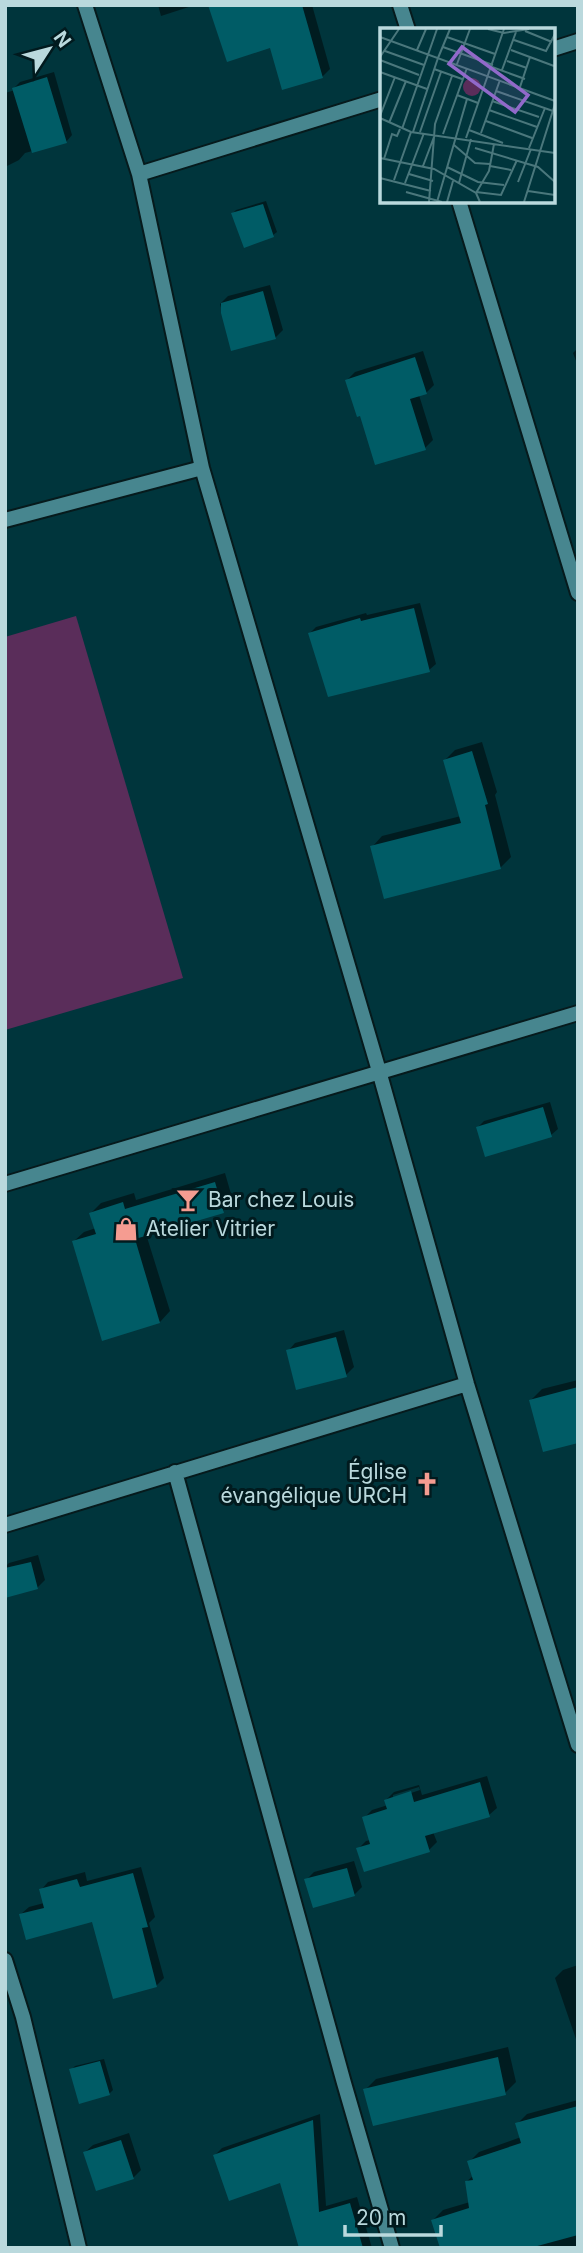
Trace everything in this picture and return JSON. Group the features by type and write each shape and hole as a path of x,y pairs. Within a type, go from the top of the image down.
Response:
{"street":[{"path":"85,5 139,174 202,468 379,1071 467,1384 578,1745"},
{"path":"401,5 407,28"},
{"path":"555,47 578,41"},
{"path":"139,174 380,100"},
{"path":"460,203 578,593"},
{"path":"5,520 202,468"},
{"path":"5,1184 578,1013"},
{"path":"5,1525 467,1384"},
{"path":"175,1472 392,2248"},
{"path":"5,1960 23,2017 79,2248"}],"shaded area":[{"path":"76,616 183,978 5,1030 5,637"}],"building":[{"path":"208,5 302,5 323,78 282,90 270,48 227,62"},
{"path":"47,77 67,143 32,153 12,88"},
{"path":"263,204 274,237 244,248 231,213"},
{"path":"263,291 276,339 231,351 221,303"},
{"path":"415,357 427,394 410,399 426,450 375,465 360,416 357,417 345,380"},
{"path":"414,608 430,672 328,697 308,633 360,618 361,621"},
{"path":"472,751 488,804 485,805 501,869 384,899 370,846 461,823 443,760"},
{"path":"543,1107 552,1137 485,1157 476,1127"},
{"path":"215,1182 224,1213 135,1239 160,1323 102,1341 72,1241 96,1234 89,1213 123,1202 125,1209"},
{"path":"336,1337 347,1377 296,1390 286,1350"},
{"path":"578,1387 578,1443 543,1452 529,1400"},
{"path":"31,1562 38,1589 5,1598 5,1568"},
{"path":"480,1782 490,1817 425,1836 430,1852 364,1872 356,1848 370,1844 362,1817 387,1809 384,1800 411,1791 414,1802"},
{"path":"347,1868 355,1896 313,1908 304,1879"},
{"path":"133,1873 148,1927 142,1928 157,1987 113,1999 92,1922 26,1940 19,1914 44,1908 39,1889 77,1879 80,1887"},
{"path":"498,2057 506,2095 373,2126 363,2089"},
{"path":"100,2061 110,2095 79,2104 69,2069"},
{"path":"578,2106 578,2235 530,2248 440,2248 431,2220 469,2208 465,2181 473,2180 467,2161 521,2143 515,2123"},
{"path":"313,2120 319,2212 350,2203 363,2248 299,2248 280,2183 229,2201 213,2155"},
{"path":"121,2140 134,2179 96,2191 83,2152"}],"place":[{"name":"Bar chez Louis","path":"188,1200"},
{"name":"Atelier Vitrier","path":"126,1229"},
{"name":"Église évangélique URCH","path":"427,1484"}]}
